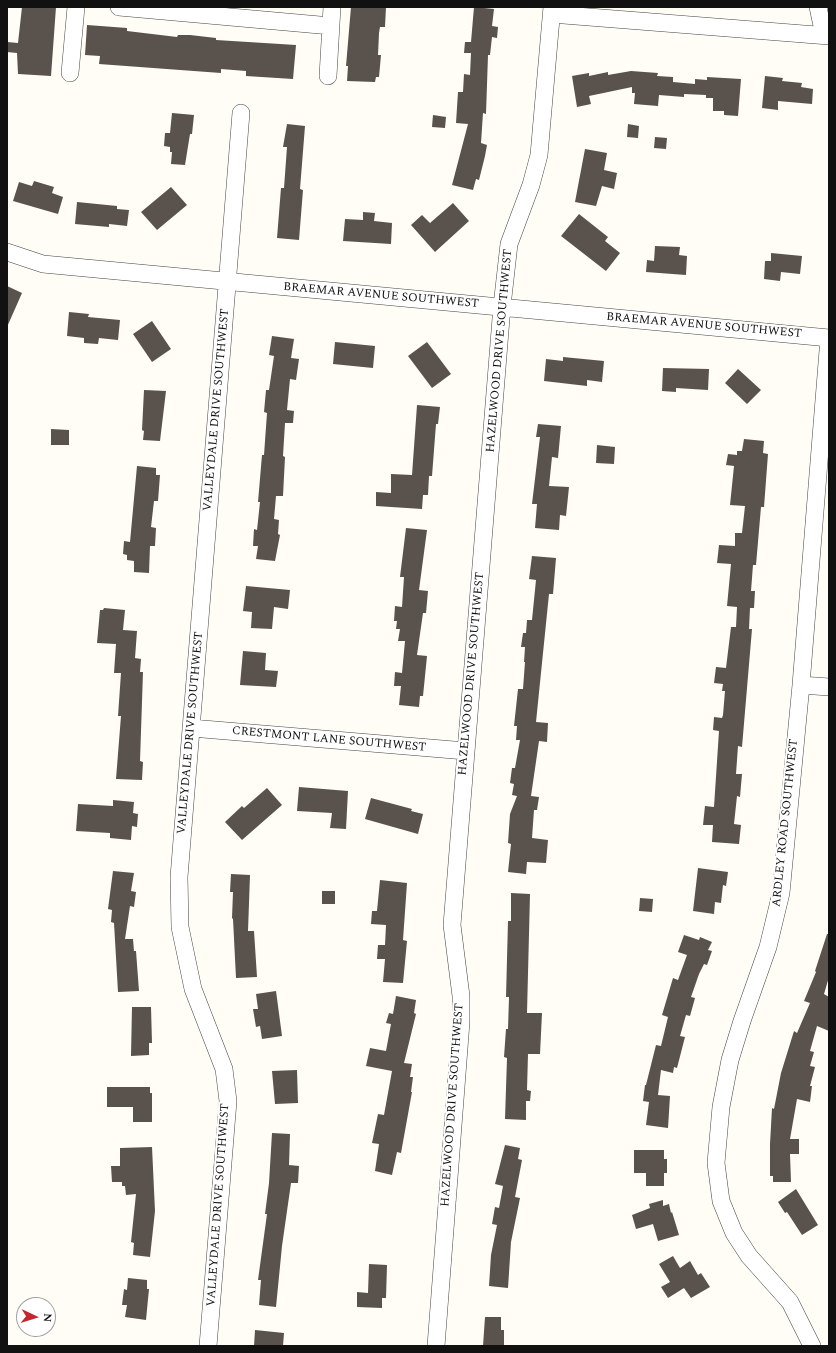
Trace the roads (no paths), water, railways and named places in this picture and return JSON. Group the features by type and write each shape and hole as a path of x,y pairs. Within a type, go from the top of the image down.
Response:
{"street":[{"path":"70,73 76,7"},
{"path":"119,7 331,26"},
{"path":"328,76 332,7"},
{"path":"551,11 827,36 818,7"},
{"name":"HAZELWOOD DRIVE SOUTHWEST","path":"436,1346 461,1022 461,996 452,925 502,306 509,244 531,185 539,155 551,11"},
{"name":"VALLEYDALE DRIVE SOUTHWEST","path":"208,1346 228,1101 224,1069 193,989 180,927 179,878 241,113"},
{"name":"BRAEMAR AVENUE SOUTHWEST","path":"7,252 43,264 228,283 502,306 829,338"},
{"name":"ARDLEY ROAD SOUTHWEST","path":"812,1346 790,1302 748,1256 734,1233 721,1201 716,1163 721,1107 730,1060 768,947 781,893 801,685 829,338"},
{"path":"801,685 829,687"},
{"name":"CRESTMONT LANE SOUTHWEST","path":"191,728 466,751"}]}
